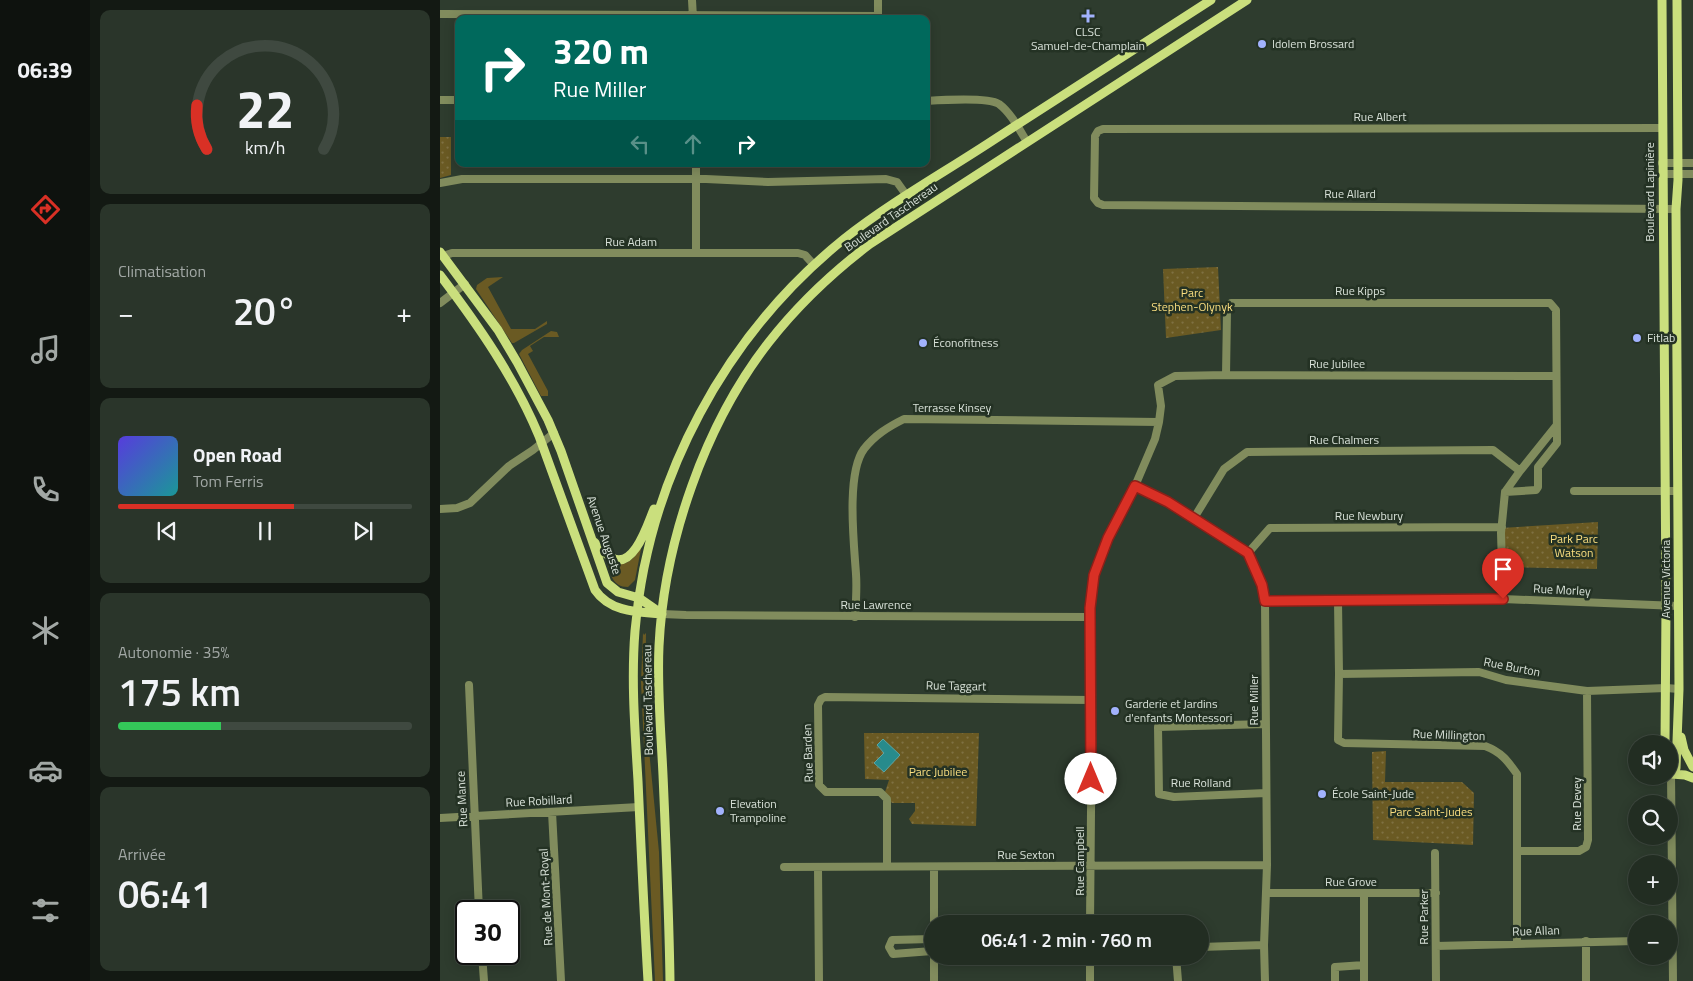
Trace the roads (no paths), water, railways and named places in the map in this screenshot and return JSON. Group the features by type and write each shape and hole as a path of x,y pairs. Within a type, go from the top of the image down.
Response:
{"main road":[{"name":"Boulevard Taschereau","path":"648,981 633,682 637,612 655,524 676,464 707,400 740,348 778,302 814,265 857,230 1211,0"},
{"name":"Boulevard Taschereau","path":"670,981 667,860 658,694 662,614 667,580 681,522 702,460 735,392 768,342 813,293 864,249 899,224 1247,0"},
{"name":"Boulevard Lapinière","path":"1662,0 1664,383"},
{"name":"Boulevard Lapinière","path":"1677,0 1677,382"},
{"name":"Avenue Auguste","path":"442,254 465,284 510,351 554,433 608,585 618,592 639,598 662,614"},
{"path":"440,275 481,332 516,387 532,418 595,590 602,599 610,604 637,612 662,614"},
{"name":"Avenue Victoria","path":"1677,382 1678,743"},
{"name":"Avenue Victoria","path":"1664,383 1665,735"},
{"path":"593,541 613,559 623,560 631,555 676,464"},
{"path":"1679,730 1684,750 1693,767"},
{"path":"1678,774 1693,778"}],"street":[{"path":"692,0 693,15"},
{"path":"878,0 878,15"},
{"path":"440,14 566,15"},
{"path":"440,100 455,100"},
{"path":"930,101 992,101 1001,106 1027,142"},
{"name":"Rue Albert","path":"1098,131 1103,129 1662,128"},
{"name":"Rue Allard","path":"1098,131 1095,138 1094,196 1101,205 1676,209"},
{"path":"1662,163 1693,163"},
{"path":"696,167 696,253"},
{"path":"1663,174 1693,174"},
{"path":"440,182 462,179 696,179 768,182 889,179 897,182 907,196"},
{"name":"Rue Adam","path":"442,254 800,253 805,255 814,265"},
{"path":"440,303 465,284"},
{"name":"Rue Kipps","path":"1226,375 1227,312 1228,306 1231,303 1544,302 1554,306 1556,314 1556,376"},
{"name":"Rue Jubilee","path":"1159,422 1161,406 1158,385 1174,376 1556,376"},
{"path":"1505,492 1536,490 1538,487 1538,467 1557,443 1556,376"},
{"name":"Terrasse Kinsey","path":"855,617 856,575 853,536 855,470 863,450 882,430 904,419 1159,422"},
{"name":"Rue Campbell","path":"1090,915 1092,700 1090,617 1094,575 1108,538 1135,486 1155,438 1159,422"},
{"path":"1503,599 1502,527 1505,492 1556,426"},
{"path":"440,509 457,508 470,503 509,466 554,433"},
{"name":"Rue Chalmers","path":"1194,518 1224,469 1247,452 1493,450 1520,471"},
{"path":"1135,486 1168,502 1248,553"},
{"path":"1574,491 1678,491"},
{"name":"Rue Newbury","path":"1248,553 1270,528 1502,527"},
{"name":"Rue Miller","path":"1248,553 1262,585 1265,601 1267,865 1264,945 1265,981"},
{"name":"Rue Morley","path":"1265,601 1503,599 1678,606"},
{"name":"Rue Millington","path":"1338,601 1338,740 1344,743 1485,746 1496,750 1508,761 1517,774 1517,943"},
{"name":"Rue Lawrence","path":"662,614 855,617 1090,617"},
{"name":"Rue Burton","path":"1339,674 1479,672 1506,680 1587,691 1666,688 1679,690"},
{"name":"Rue Mance","path":"469,685 478,900"},
{"name":"Rue Devey","path":"1518,851 1579,851 1586,847 1588,840 1587,691"},
{"name":"Rue Taggart","path":"821,699 825,696 875,696 1092,700"},
{"name":"Rue Barden","path":"821,699 818,705 819,784 826,792 880,792 887,799 887,866"},
{"name":"Rue Rolland","path":"1265,724 1158,727 1158,782 1159,794 1174,797 1266,793"},
{"name":"Avenue Victoria","path":"1670,785 1671,915"},
{"name":"Rue Robillard","path":"440,818 639,808"},
{"name":"Rue de Mont-Royal","path":"552,812 561,981"},
{"name":"Rue Parker","path":"1435,854 1436,981"},
{"name":"Rue Sexton","path":"784,867 1267,865"},
{"path":"934,867 934,915"},
{"path":"818,868 818,981"},
{"name":"Rue Grove","path":"1266,893 1436,893"},
{"path":"1364,893 1364,981"},
{"path":"924,939 892,940 889,947 893,954 924,952"},
{"path":"1586,941 1586,981"},
{"name":"Rue Allan","path":"1436,946 1628,941"},
{"path":"1209,947 1264,945"},
{"path":"483,965 484,981"},
{"path":"934,965 934,981"},
{"path":"1090,965 1090,981"},
{"path":"1177,965 1178,981"},
{"path":"1335,981 1335,967 1364,965"},
{"name":"Avenue Victoria","path":"1672,965 1673,981"}],"water":[{"path":"883,739 900,755 884,772 874,763 884,753 877,745"}],"place":[{"name":"CLSC Samuel-de-Champlain","path":"1088,16"},
{"name":"Idolem Brossard","path":"1262,44"},
{"name":"Fitlab","path":"1637,338"},
{"name":"Éconofitness","path":"923,343"},
{"name":"Garderie et Jardins d'enfants Montessori","path":"1115,711"},
{"name":"École Saint-Jude","path":"1322,794"},
{"name":"Elevation Trampoline","path":"720,811"}],"park label":[{"name":"Parc Stephen-Olynyk","path":"1192,300"},
{"name":"Park Parc Watson","path":"1574,546"},
{"name":"Parc Jubilee","path":"938,772"},
{"name":"Parc Saint-Judes","path":"1431,812"}]}
